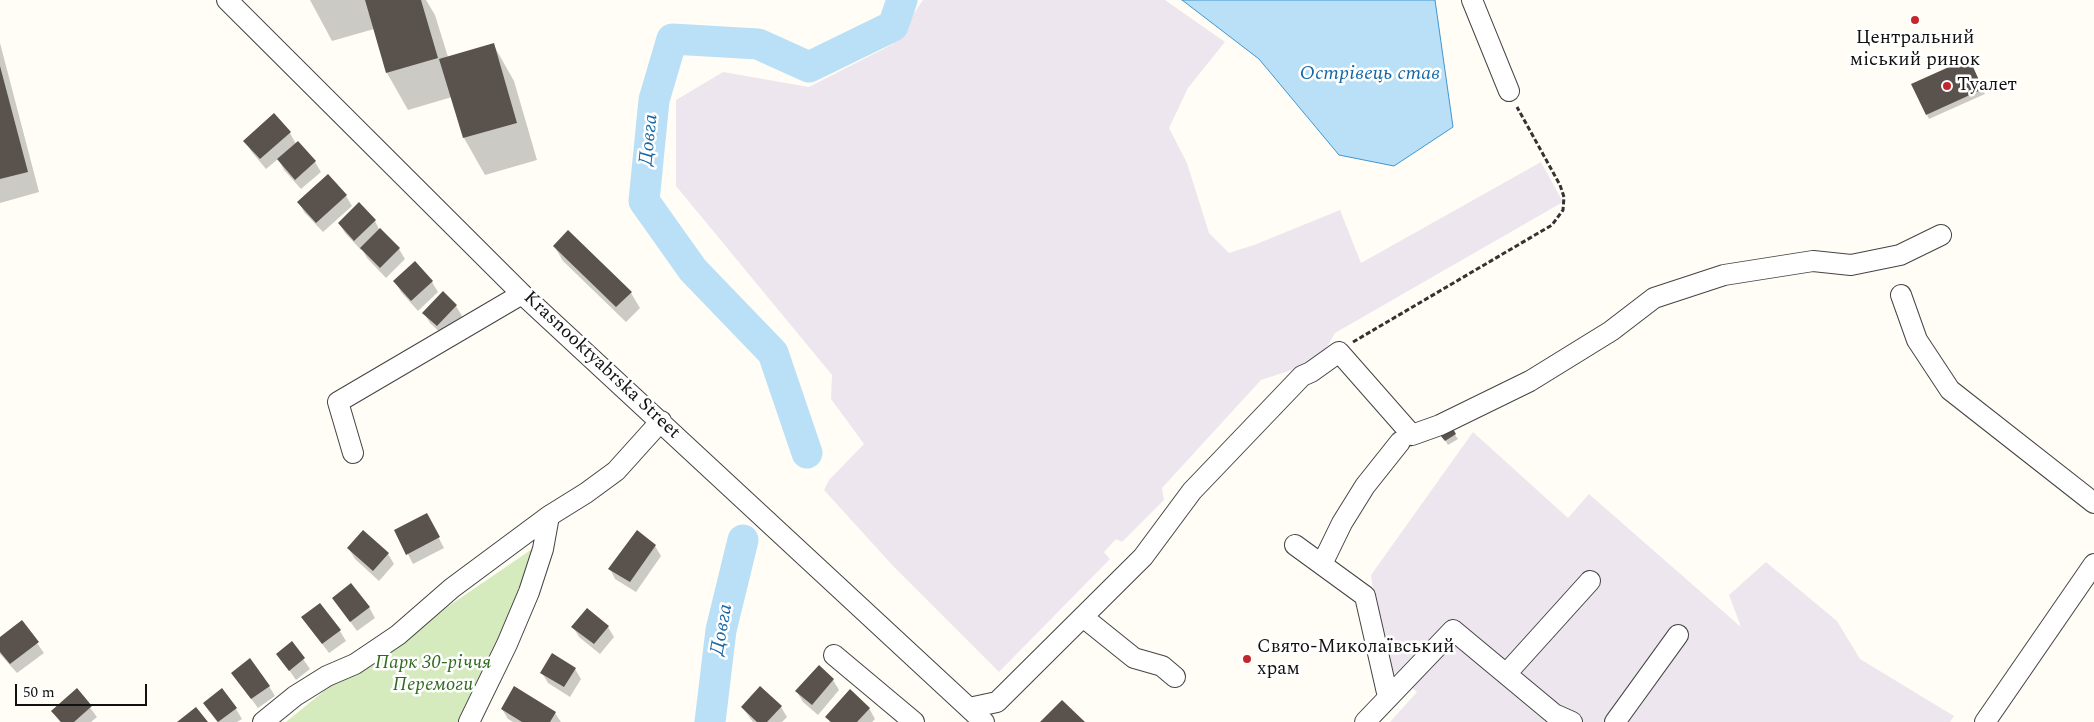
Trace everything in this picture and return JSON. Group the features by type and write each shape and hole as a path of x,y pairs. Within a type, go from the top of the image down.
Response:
{"street":[{"name":"Krasnooktyabrska Street","path":"227,0 522,294 984,722"},
{"path":"1472,0 1508,91"},
{"path":"969,708 997,702 1144,557 1192,491 1302,376 1311,372 1339,352 1412,435 1440,425 1530,381 1611,331 1654,298 1724,275 1813,262 1851,265 1900,255 1941,235"},
{"path":"353,453 338,402 522,294"},
{"path":"1901,295 1917,340 1950,390 2094,503"},
{"path":"263,722 295,696 327,676 355,664 398,636 452,588 549,516 586,493 616,471 661,421"},
{"path":"1322,564 1342,523 1365,486 1400,442"},
{"path":"469,722 507,644 529,592 543,549 549,516"},
{"path":"1295,545 1365,596 1388,696"},
{"path":"1985,722 2094,564"},
{"path":"1506,674 1590,581"},
{"path":"1083,617 1134,658 1162,666 1175,677"},
{"path":"1365,722 1453,630 1554,714 1572,722"},
{"path":"1615,722 1678,635"},
{"path":"834,654 914,722"}],"path":[{"path":"1339,352 1552,225 1563,210 1564,197 1560,185 1508,91"}],"shaded area":[{"path":"923,0 1165,0 1225,42 1188,88 1169,128 1187,163 1209,233 1229,253 1254,245 1340,210 1361,263 1541,162 1563,202 1335,333 1319,361 1261,380 1162,488 1164,500 1122,542 1116,539 1104,552 1110,559 999,672 893,566 824,490 829,480 864,444 831,399 832,375 676,186 676,100 723,72 809,87 893,44"},
{"path":"1473,432 1568,518 1589,494 1741,627 1729,595 1766,562 1837,621 1860,659 1954,716 1950,722 1390,722 1417,692 1383,664 1371,575"}],"green space":[{"name":"Парк 30-річчя Перемоги","path":"541,543 489,671 461,722 286,722 324,691"}],"water":[{"name":"Острівець став","path":"1182,0 1435,0 1453,127 1394,166 1339,155 1259,59"}],"building":[{"path":"365,0 421,0 438,58 386,73"},
{"path":"494,43 517,123 463,138 439,59"},
{"name":"Туалет","path":"1969,58 1983,89 1926,115 1911,84"},
{"path":"0,66 28,172 0,179"},
{"path":"274,113 291,132 260,159 243,141"},
{"path":"298,141 316,161 295,180 277,159"},
{"path":"328,174 347,195 316,223 297,202"},
{"path":"359,202 376,220 354,241 338,223"},
{"path":"380,228 400,248 380,268 360,248"},
{"path":"568,230 632,292 616,307 553,246"},
{"path":"415,261 433,281 411,301 393,281"},
{"path":"443,291 457,305 437,326 422,313"},
{"path":"1452,427 1456,434 1445,441 1440,435"},
{"path":"427,513 440,537 406,555 394,530"},
{"path":"363,530 389,553 373,571 347,548"},
{"path":"637,530 656,545 630,582 608,569"},
{"path":"351,583 370,607 350,622 332,598"},
{"path":"320,603 341,630 322,644 301,617"},
{"path":"587,608 609,626 594,644 571,627"},
{"path":"22,620 39,642 10,664 0,652 0,637"},
{"path":"292,641 305,658 289,671 276,654"},
{"path":"552,653 576,668 564,687 540,673"},
{"path":"250,658 270,686 251,699 231,673"},
{"path":"819,665 834,679 812,705 795,691"},
{"path":"514,686 556,712 550,722 522,722 501,709"},
{"path":"760,686 782,706 767,722 757,722 741,707"},
{"path":"77,688 92,706 74,722 61,722 51,711"},
{"path":"222,688 237,708 218,722 203,703"},
{"path":"850,689 870,708 857,722 831,722 825,717"},
{"path":"1062,700 1085,722 1040,722"},
{"path":"196,707 208,722 177,722"}],"waterway":[{"name":"Довга","path":"807,453 773,353 693,270 644,201 654,100 672,39 758,44 809,67 893,26 902,0"},
{"name":"Довга","path":"710,722 721,630 743,540"}],"place":[{"name":"Центральний міський ринок","path":"1915,20"},
{"name":"Туалет","path":"1947,86"},
{"name":"Свято-Миколаївський храм","path":"1247,659"}]}
